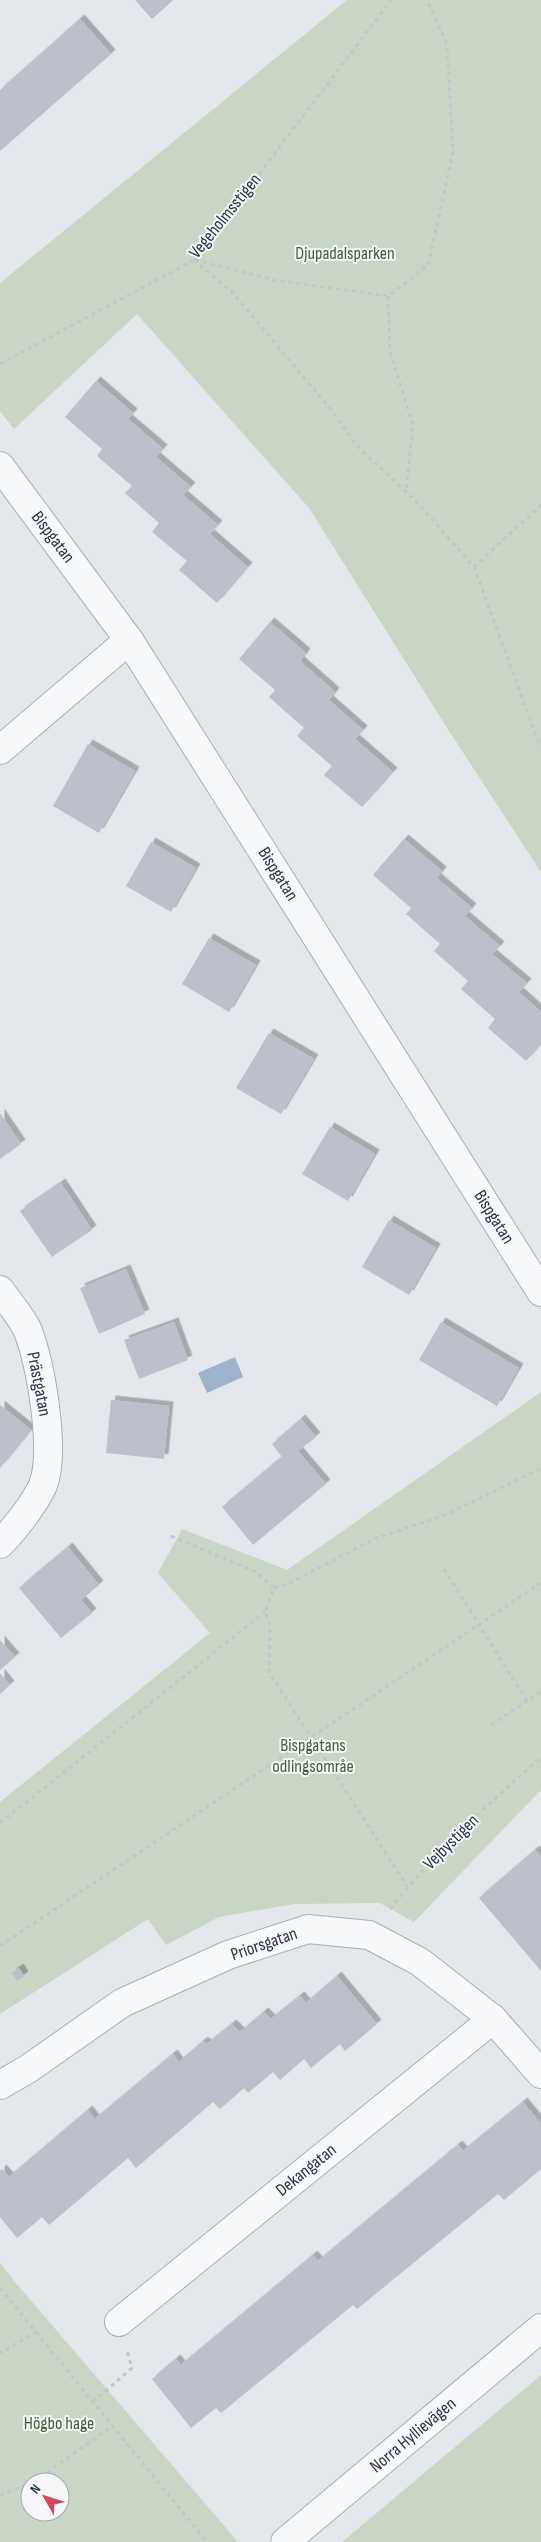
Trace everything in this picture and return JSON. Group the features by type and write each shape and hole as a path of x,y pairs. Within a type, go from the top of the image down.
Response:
{"street":[{"name":"Bispgatan","path":"0,466 129,640 541,1292"},
{"path":"0,750 129,640"},
{"name":"Prästgatan","path":"0,1290 28,1330 42,1388 50,1443 43,1485 12,1532 0,1544"},
{"name":"Priorsgatan","path":"0,2086 28,2069 122,2002 228,1955 308,1928 369,1935 420,1962 493,2019 541,2074"},
{"name":"Dekangatan","path":"119,2322 493,2019"},
{"name":"Norra Hyllievägen","path":"286,2542 541,2328"}],"path":[{"name":"Vegeholmsstigen","path":"0,364 194,260 391,0"},
{"path":"194,260 274,280 388,296 428,266 452,152 447,44 427,0"},
{"path":"194,260 233,293 332,411 356,445 406,491 474,567 541,749"},
{"path":"388,296 390,352 413,425 406,491"},
{"path":"474,567 541,506"},
{"path":"274,1588 292,1582 376,1538 448,1514 541,1468"},
{"path":"171,1536 256,1572 274,1588"},
{"path":"444,1569 526,1701"},
{"path":"0,1946 313,1738 541,1583"},
{"path":"0,1823 265,1612 274,1588"},
{"path":"265,1612 270,1624 269,1672 407,1886"},
{"path":"491,1725 541,1692"},
{"name":"Vejbystigen","path":"369,1935 407,1886 443,1846 541,1756"},
{"path":"0,2288 207,2542"},
{"path":"93,2402 132,2368 119,2322"},
{"path":"0,2353 36,2332"},
{"path":"48,2472 112,2426"},
{"path":"0,2495 20,2488"}],"green space":[{"name":"Djupadalsparken","path":"347,0 541,0 541,872 449,731 309,508 137,314 14,429 0,411 0,283"},
{"name":"Bispgatans odlingsområe","path":"541,1392 541,1790 414,1922 380,1903 294,1904 219,1917 166,1945 148,1919 0,2014 0,1802 210,1633 158,1573 182,1529 287,1570"},
{"name":"Högbo hage","path":"0,2263 15,2282 238,2542 0,2542"},
{"path":"541,2375 541,2542 342,2542"}],"water":[{"path":"235,1357 243,1377 207,1393 198,1373"}],"building":[{"path":"135,0 173,0 152,19"},
{"path":"80,19 111,54 0,151 0,90"},
{"path":"96,381 133,413 128,419 163,449 156,457 191,487 183,495 218,525 210,534 248,567 217,603 179,570 187,561 152,532 159,523 125,493 132,486 97,456 102,449 65,417"},
{"path":"270,622 306,653 300,661 335,692 329,700 363,730 355,739 393,772 362,807 324,775 332,766 297,736 304,728 269,697 275,690 239,659"},
{"path":"88,744 135,771 99,833 53,806"},
{"path":"404,839 442,871 437,878 472,908 465,916 500,946 492,954 527,983 519,992 541,1012 541,1044 526,1061 488,1028 495,1019 461,989 468,981 434,951 440,944 406,914 411,908 373,875"},
{"path":"151,842 196,868 171,912 126,886"},
{"path":"209,938 256,965 229,1012 182,984"},
{"path":"269,1033 314,1059 281,1114 236,1088"},
{"path":"0,1113 21,1144 0,1159"},
{"path":"330,1127 375,1154 348,1201 302,1174"},
{"path":"61,1183 92,1230 52,1257 20,1211"},
{"path":"389,1220 436,1248 409,1295 362,1267"},
{"path":"126,1269 145,1314 99,1334 80,1288"},
{"path":"174,1322 188,1360 139,1379 124,1340"},
{"path":"441,1322 519,1368 497,1406 419,1360"},
{"path":"111,1400 169,1406 164,1459 106,1453"},
{"path":"0,1405 31,1430 0,1468"},
{"path":"301,1419 316,1437 298,1451 326,1484 253,1545 222,1507 282,1457 272,1444"},
{"path":"68,1547 99,1585 81,1600 92,1613 61,1638 19,1588"},
{"path":"0,1640 15,1657 0,1670"},
{"path":"0,1673 10,1685 0,1694"},
{"path":"535,1850 541,1857 541,1971 479,1898"},
{"path":"19,1968 24,1976 17,1981 12,1973"},
{"path":"337,1976 377,2024 345,2051 340,2044 311,2068 304,2059 280,2080 273,2072 248,2093 244,2088 220,2109 213,2102 136,2168 128,2158 49,2225 42,2217 17,2238 0,2217 0,2171 2,2169 9,2177 88,2110 95,2119 173,2054 179,2062 203,2041 207,2044 232,2024 240,2032 264,2012 271,2019 300,1996 306,2003"},
{"path":"523,2102 541,2124 541,2169 504,2200 498,2194 357,2309 353,2305 221,2413 216,2408 191,2428 152,2379 176,2359 181,2365 313,2255 318,2261 458,2145 463,2151"}]}
